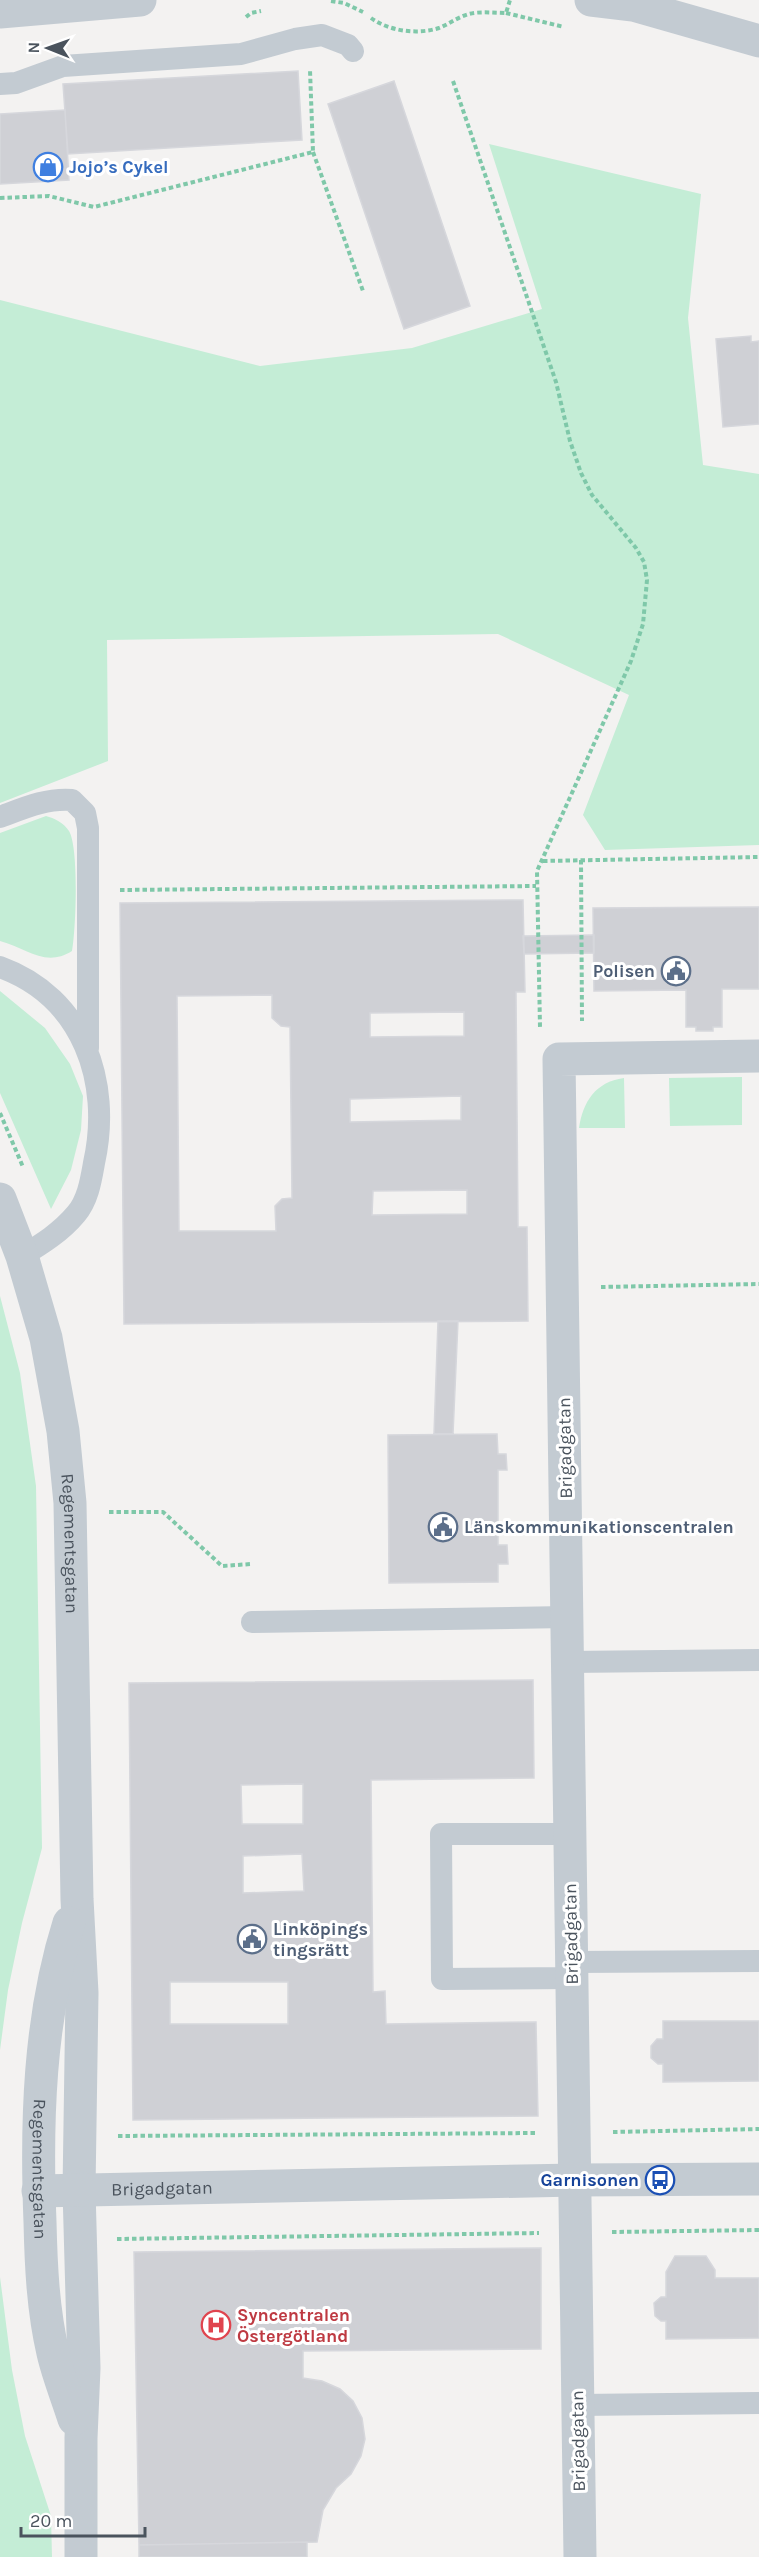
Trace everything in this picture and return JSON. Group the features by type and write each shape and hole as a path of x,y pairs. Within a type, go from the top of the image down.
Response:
{"street":[{"path":"0,12 140,0"},
{"path":"591,0 628,3 759,41"},
{"path":"571,1059 759,1056"},
{"name":"Brigadgatan","path":"571,1059 562,1288 580,2557"},
{"name":"Regementsgatan","path":"0,1199 22,1256 48,1350 63,1431 70,1503 77,1899 82,1993 79,2190 84,2368 81,2438 81,2557"},
{"name":"Regementsgatan","path":"77,1899 59,1956 45,2035 39,2120 38,2191 45,2302 54,2355 81,2438"},
{"name":"Brigadgatan","path":"38,2191 575,2180 759,2179"}],"lane":[{"path":"0,84 16,83 63,66 241,54 322,35 348,45 353,51"},
{"path":"0,817 43,801 72,800 85,813 88,828 89,890 88,1052"},
{"path":"0,967 41,987 71,1019 88,1052 100,1095 99,1142 89,1188 78,1213 52,1238 22,1256"},
{"path":"252,1622 567,1617"},
{"path":"568,1662 759,1660"},
{"path":"570,1834 441,1834 442,1979 759,1961"},
{"path":"578,2405 759,2403"}],"path":[{"path":"438,28 469,14 506,14 510,0"},
{"path":"309,37 313,152 363,291"},
{"path":"453,81 556,382 570,441 582,473 591,495 636,548 644,562 647,580 643,624 631,661 537,871 539,1024 571,1059"},
{"path":"0,198 49,196 94,207 313,152"},
{"path":"543,861 759,857"},
{"path":"571,1059 581,860"},
{"path":"89,890 536,886"},
{"path":"562,1288 759,1284"},
{"path":"105,1512 163,1512 222,1566 251,1564"},
{"path":"117,2136 574,2133 759,2129"},
{"path":"117,2240 759,2230"}],"green space":[{"path":"489,144 701,194 688,318 703,465 759,474 759,845 605,850 583,815 629,695 498,634 107,640 108,761 0,803 0,300 260,366 412,348 542,309"},
{"path":"46,816 59,821 69,831 75,870 75,926 72,951 53,958 36,955 0,941 0,833"},
{"path":"0,991 45,1028 70,1064 83,1096 81,1130 71,1170 51,1209 0,1093"},
{"path":"742,1077 742,1125 670,1126 669,1078"},
{"path":"624,1078 625,1128 579,1128 587,1102 592,1095 605,1084"},
{"path":"0,1296 20,1373 36,1486 42,1848 22,1923 8,1990 0,2050"},
{"path":"0,2277 12,2370 25,2436 51,2516 52,2557 0,2557"}],"building":[{"path":"298,71 302,140 68,154 63,84"},
{"path":"394,81 470,306 404,329 328,104"},
{"path":"65,110 69,180 0,184 0,114"},
{"path":"751,336 751,342 759,341 759,424 723,427 716,339"},
{"path":"523,900 525,992 516,992 518,1227 527,1227 528,1321 124,1324 120,903","holes":["272,995 272,1018 281,1026 290,1027 292,1198 282,1199 275,1206 276,1231 179,1231 177,996","464,1012 464,1036 370,1037 370,1013","461,1096 461,1120 350,1122 350,1099","467,1190 467,1214 372,1215 373,1191"]},
{"name":"Polisen","path":"759,907 759,989 722,989 722,1027 713,1027 713,1031 696,1031 696,1027 686,1027 686,990 594,991 593,908"},
{"path":"594,935 594,953 524,954 523,936"},
{"path":"438,1321 458,1321 453,1434 434,1434"},
{"name":"Länskommunikationscentralen","path":"497,1434 498,1454 506,1454 507,1470 498,1470 498,1545 507,1545 508,1564 498,1564 498,1582 389,1583 388,1435"},
{"name":"Linköpings tingsrätt","path":"533,1680 534,1778 371,1780 373,1992 385,1991 386,2024 536,2022 538,2116 133,2120 129,1683","holes":["303,1784 303,1824 242,1824 241,1785","302,1854 304,1891 243,1893 243,1856","170,1982 288,1982 288,2024 170,2024"]},
{"path":"663,2021 759,2021 759,2081 663,2082 663,2064 658,2064 651,2058 651,2046 657,2039 663,2039"},
{"path":"541,2248 541,2349 303,2351 303,2378 322,2381 340,2389 353,2401 362,2418 365,2439 361,2456 351,2474 336,2488 323,2510 317,2542 139,2545 134,2252"},
{"path":"675,2256 706,2256 715,2270 715,2278 759,2278 759,2338 666,2339 666,2321 661,2321 655,2316 654,2303 661,2297 666,2297 666,2272"},
{"path":"307,2542 307,2557 139,2557 139,2545"}],"place":[{"name":"Jojo’s Cykel","path":"48,167"},
{"name":"Polisen","path":"676,971"},
{"name":"Länskommunikationscentralen","path":"443,1527"},
{"name":"Linköpings tingsrätt","path":"252,1939"},
{"name":"Garnisonen","path":"660,2180"},
{"name":"Syncentralen Östergötland","path":"216,2325"}]}
